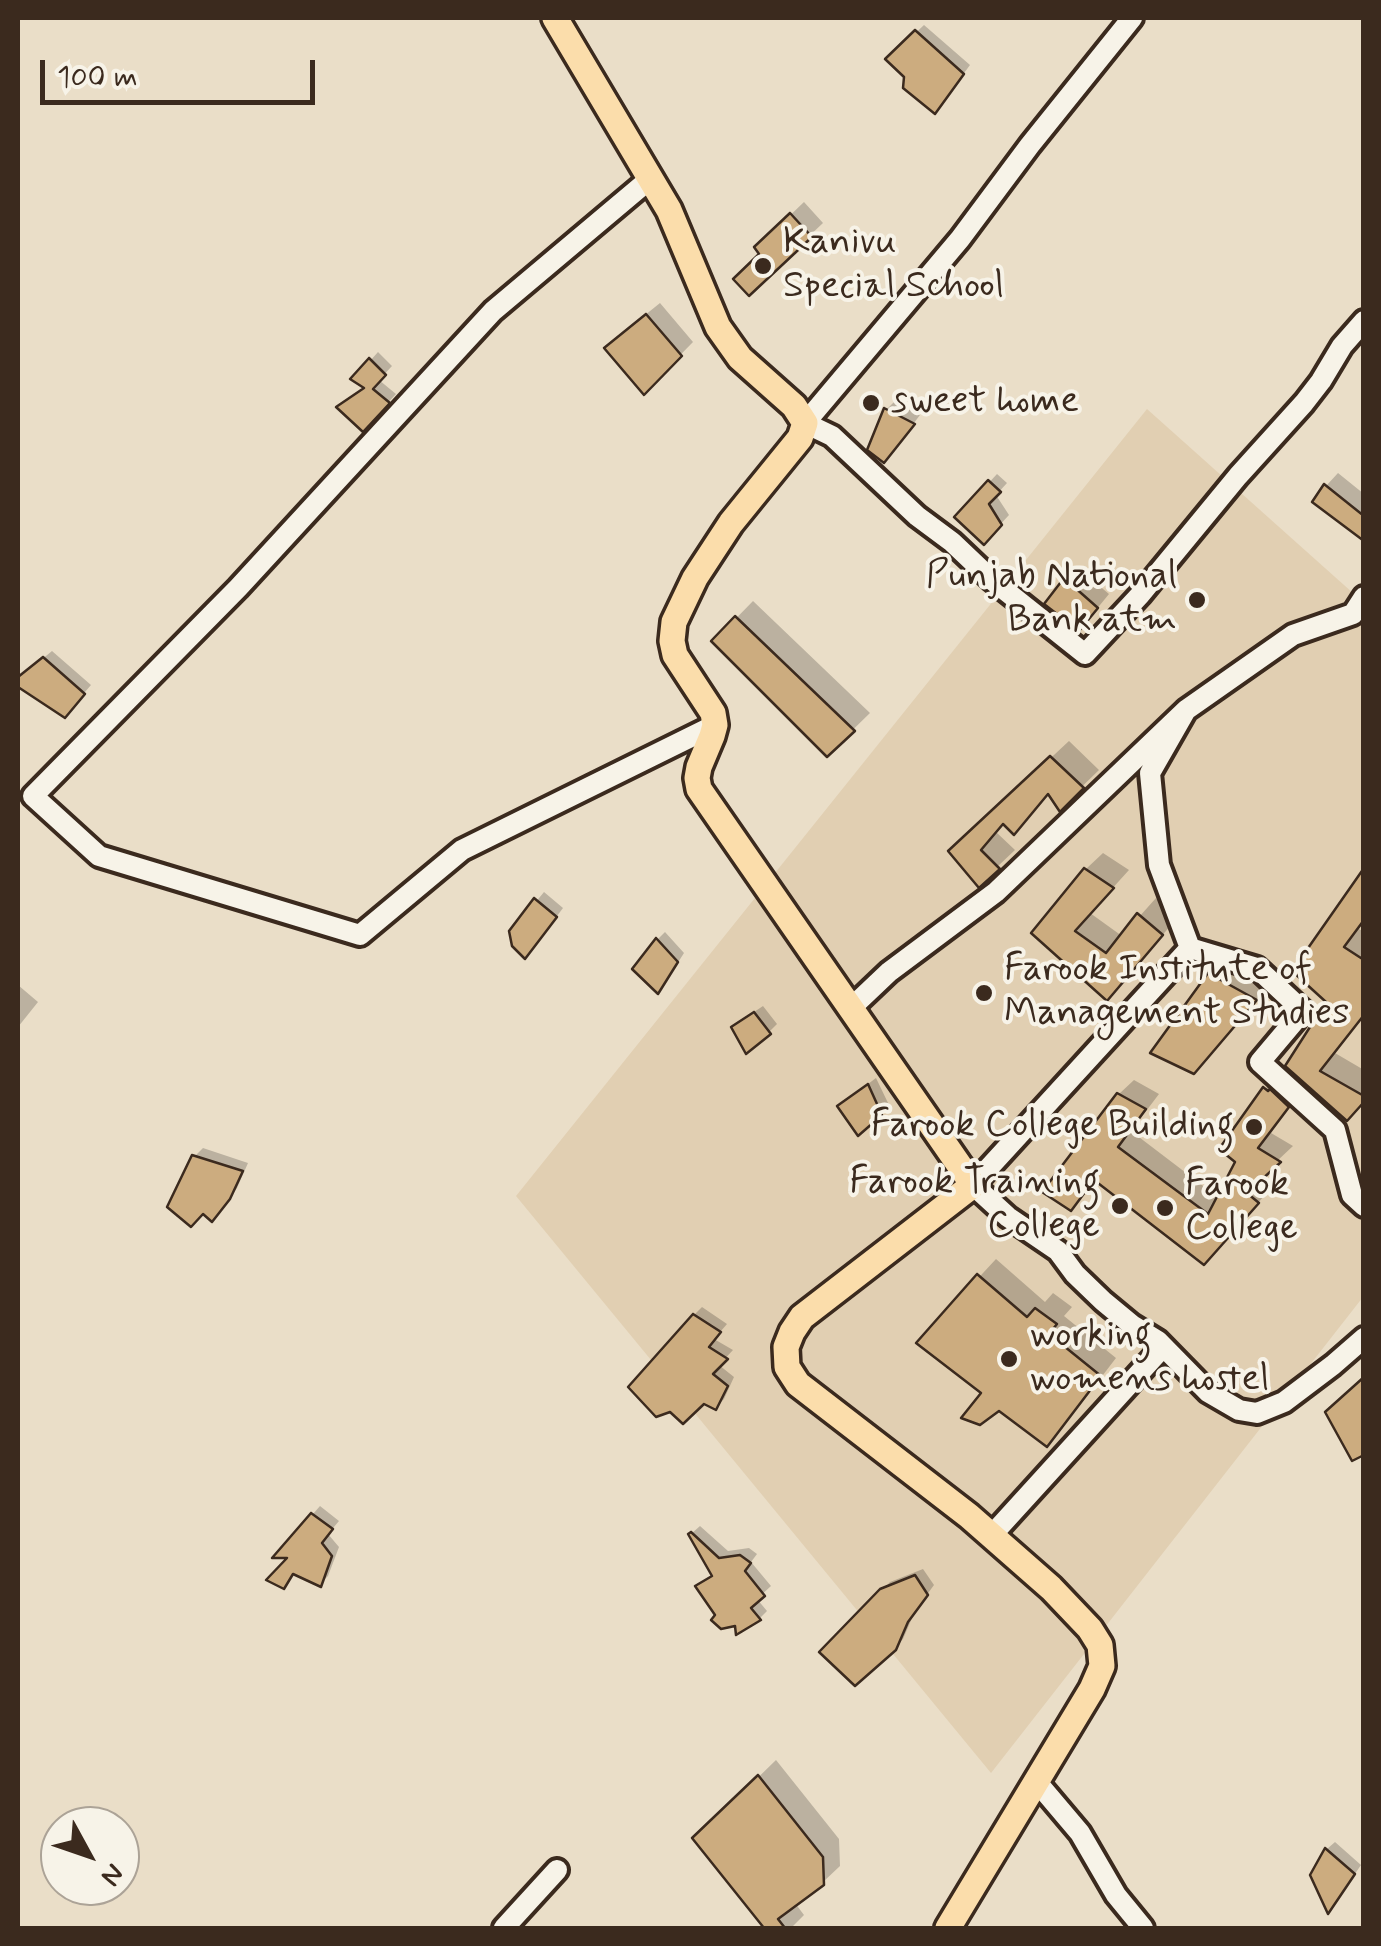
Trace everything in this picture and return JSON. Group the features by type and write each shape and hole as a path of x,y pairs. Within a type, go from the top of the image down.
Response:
{"main road":[{"path":"556,18 670,210 718,327 740,358 794,406 805,423 800,438 695,578 674,622 675,656 713,713 714,725 699,767 699,790 973,1185 802,1317 786,1347 788,1367 798,1384 991,1536 1050,1588 1100,1644 1102,1666 1092,1689 948,1928"}],"street":[{"path":"1132,18 1030,144 960,239 805,423 832,436 992,580 1085,654 1140,595 1264,439 1304,404 1364,320"},
{"path":"651,178 493,311 238,588 32,796 100,856 360,935 462,850 714,725"},
{"path":"850,1009 889,972 996,892 1186,710 1293,636 1360,613"},
{"path":"1186,710 1150,773 1159,865 1190,948"},
{"path":"1190,948 973,1185 1058,1252 1103,1301 1164,1348 1208,1392 1239,1410 1256,1413 1284,1402 1364,1338"},
{"path":"1190,948 1257,968 1303,1011 1260,1062 1335,1130 1352,1195 1364,1206"},
{"path":"991,1536 1164,1348"},
{"path":"1036,1782 1080,1833 1116,1895 1142,1928"},
{"path":"504,1928 557,1870"}],"shaded area":[{"path":"1147,409 1363,602 1363,1297 991,1773 516,1196"}],"building":[{"path":"915,30 964,74 935,114 903,88 904,77 885,59"},
{"name":"Kanivu Special School","path":"790,213 812,237 749,296 733,279 759,254 754,247"},
{"path":"646,314 682,356 644,395 604,348"},
{"path":"369,358 386,375 373,389 390,403 363,432 336,407 364,388 350,379"},
{"path":"884,408 915,424 884,463 867,450"},
{"path":"988,480 1001,492 989,504 1002,525 984,545 954,517"},
{"path":"1324,484 1364,516 1364,541 1312,502"},
{"path":"1064,578 1098,608 1079,631 1044,604"},
{"path":"735,616 855,731 827,757 711,641"},
{"path":"43,657 85,694 65,718 18,687 18,677"},
{"path":"1050,756 1084,788 1060,812 1048,794 1014,835 1003,824 981,850 1000,869 979,888 948,851"},
{"path":"1084,868 1114,888 1075,931 1106,953 1137,913 1163,935 1107,1001 1031,933"},
{"path":"1364,868 1364,920 1344,947 1364,960 1364,1015 1320,1071 1364,1096 1364,1102 1347,1121 1285,1066 1326,1002 1292,971"},
{"path":"534,898 557,917 525,959 512,946 509,931"},
{"path":"656,938 678,962 658,994 632,969"},
{"path":"1208,973 1257,1000 1194,1074 1150,1053"},
{"path":"754,1012 771,1034 746,1054 731,1027"},
{"path":"868,1084 882,1115 858,1136 837,1106"},
{"path":"1263,1087 1289,1107 1258,1148 1281,1162 1247,1193 1259,1203 1204,1265 1094,1180 1071,1211 1042,1192 1117,1093 1146,1109 1118,1147 1208,1214 1235,1162 1219,1149"},
{"path":"192,1155 243,1171 230,1199 212,1222 203,1214 191,1227 167,1207"},
{"name":"working womens hostel","path":"977,1274 1027,1317 1035,1308 1057,1324 1049,1334 1101,1376 1047,1447 999,1411 980,1425 961,1418 981,1393 916,1343"},
{"path":"693,1314 721,1332 709,1347 728,1359 713,1374 728,1386 716,1410 704,1404 683,1424 670,1412 656,1417 628,1387"},
{"path":"1364,1377 1364,1455 1352,1461 1325,1412"},
{"path":"311,1513 333,1529 322,1543 332,1556 321,1587 293,1574 284,1589 266,1580 287,1558 272,1558"},
{"path":"691,1532 719,1558 740,1555 751,1563 745,1571 765,1596 751,1608 761,1620 736,1635 735,1626 721,1629 711,1620 715,1615 695,1586 712,1576 688,1534"},
{"path":"915,1575 928,1595 908,1622 896,1650 855,1686 819,1652 880,1589"},
{"path":"758,1775 823,1857 824,1885 778,1919 785,1928 764,1928 692,1838"},
{"path":"1325,1848 1355,1874 1328,1914 1310,1875"}],"place":[{"name":"Kanivu Special School","path":"763,266"},
{"name":"sweet home","path":"871,403"},
{"name":"Punjab National Bank atm","path":"1197,600"},
{"name":"Farook Institute of Management Studies","path":"984,993"},
{"name":"Farook College Building","path":"1254,1127"},
{"name":"Farook Training College","path":"1120,1206"},
{"name":"Farook College","path":"1165,1208"},
{"name":"working womens hostel","path":"1009,1359"}]}
